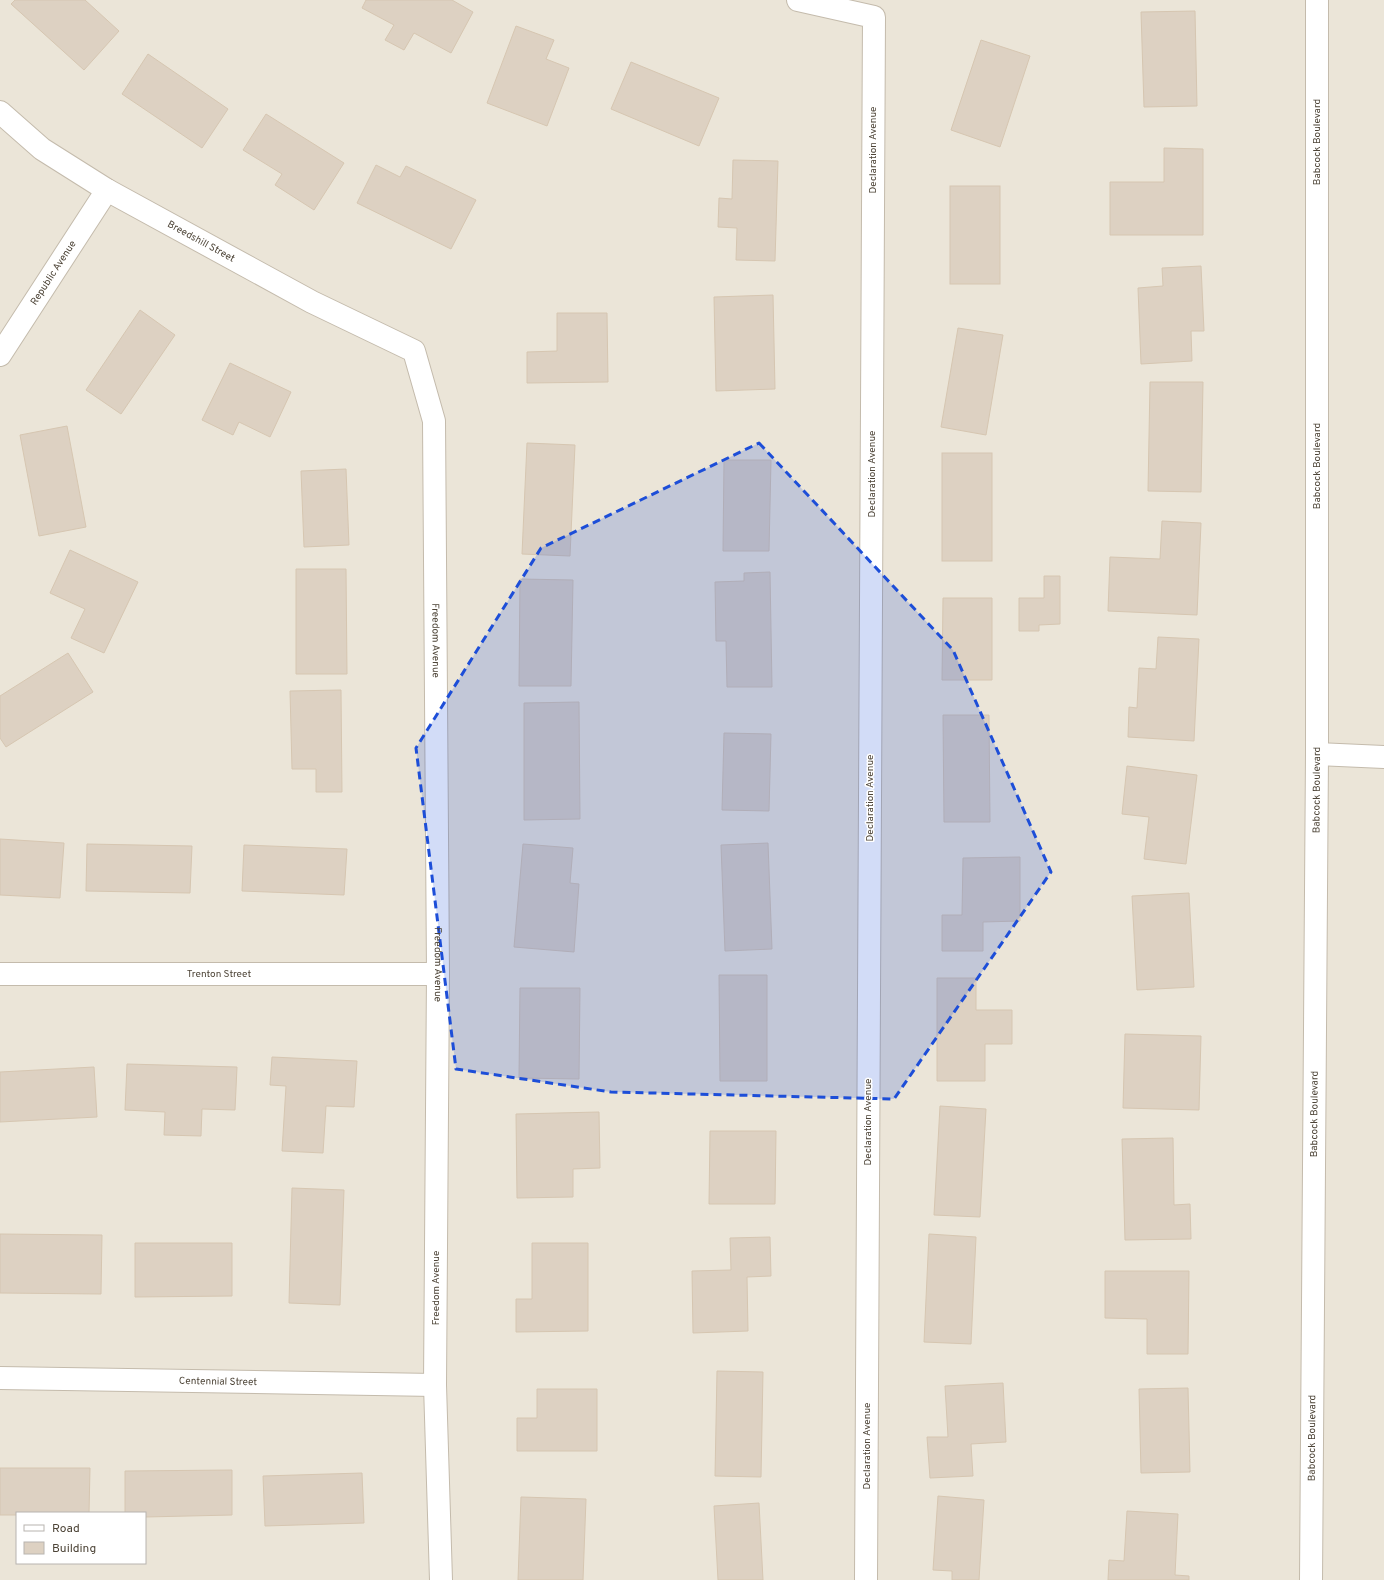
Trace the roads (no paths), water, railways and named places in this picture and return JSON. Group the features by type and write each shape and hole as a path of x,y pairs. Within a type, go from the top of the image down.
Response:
{"street":[{"name":"Declaration Avenue","path":"798,0 874,17 866,1580"},
{"name":"Babcock Boulevard","path":"1311,1580 1317,754 1317,0"},
{"name":"Breedshill Street","path":"0,112 42,149 107,190 312,302 414,351"},
{"name":"Republic Avenue","path":"0,355 107,190"},
{"name":"Freedom Avenue","path":"414,351 434,421 438,974 435,1385 441,1580"},
{"path":"1317,754 1384,757"},
{"name":"Trenton Street","path":"0,974 438,974"},
{"name":"Centennial Street","path":"0,1378 435,1385"}]}
